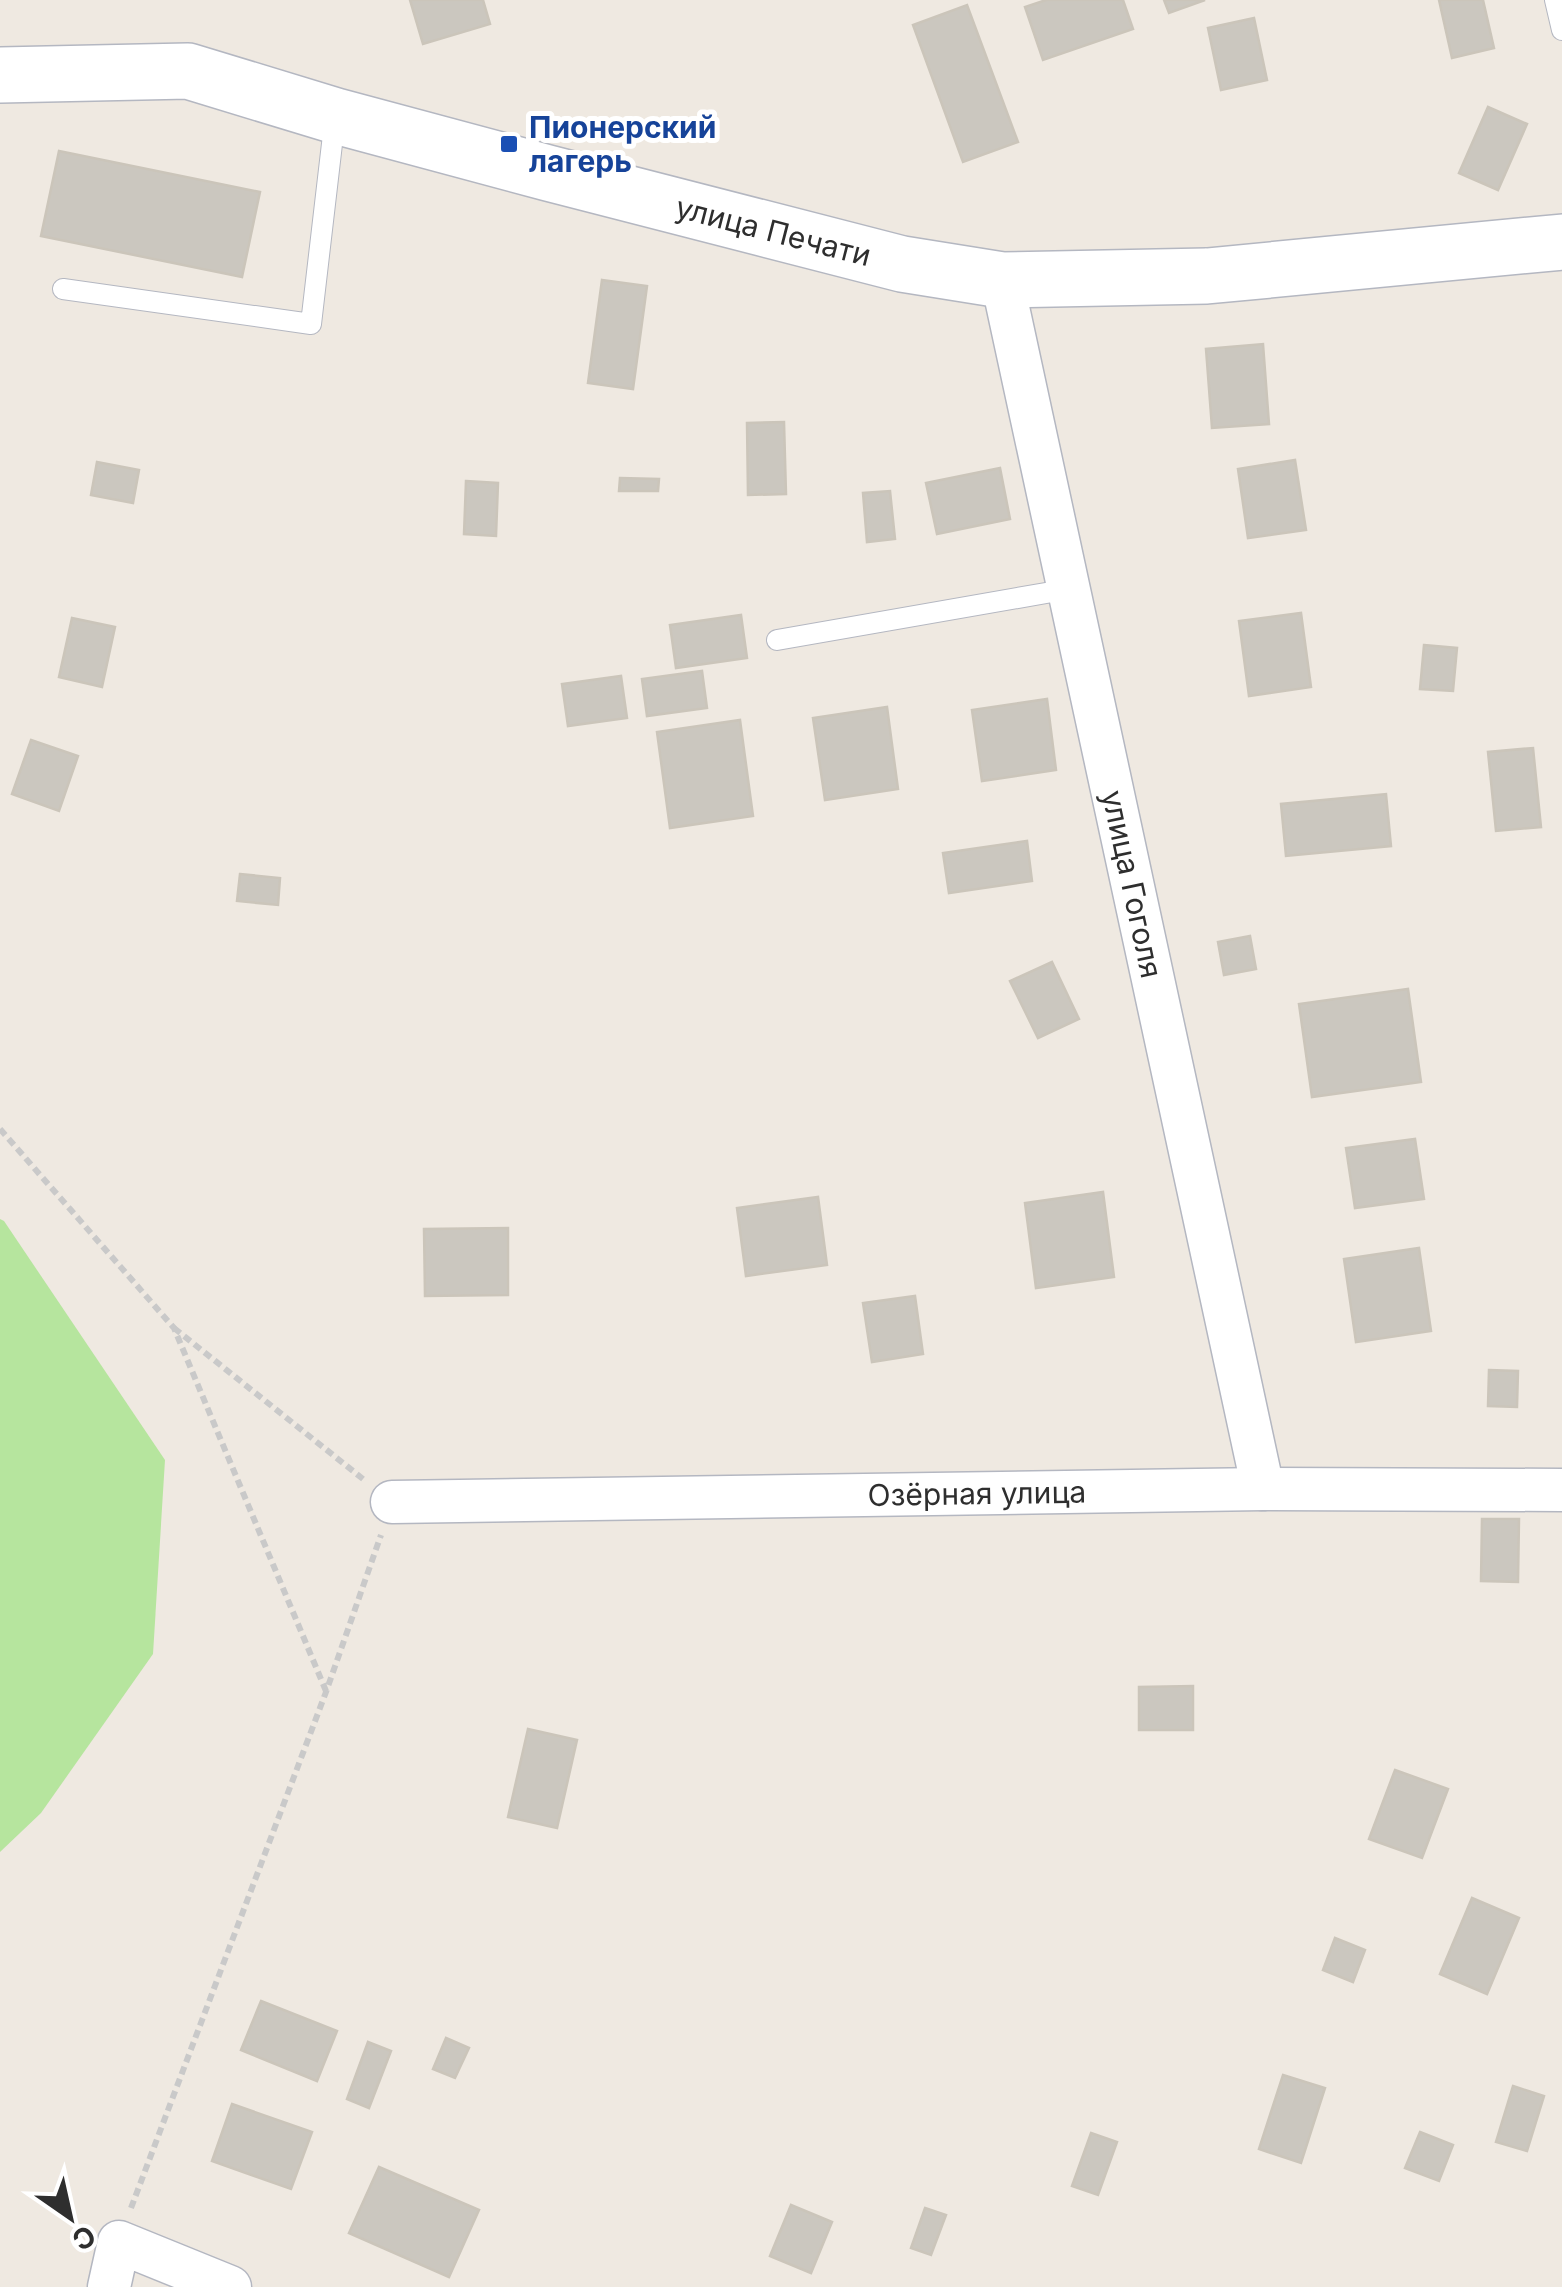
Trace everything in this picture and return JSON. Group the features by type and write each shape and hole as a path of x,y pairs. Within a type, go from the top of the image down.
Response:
{"street":[{"name":"улица Печати","path":"0,75 188,71 336,116 902,264 1002,280 1206,276 1562,242"},
{"name":"улица Гоголя","path":"1002,280 1263,1489"},
{"name":"Озёрная улица","path":"392,1502 1263,1489 1562,1490"},
{"path":"109,2287 119,2242 230,2287"}],"lane":[{"path":"1555,0 1562,30"},
{"path":"63,289 311,324 336,116"},
{"path":"777,640 1069,589"}],"path":[{"path":"0,1129 174,1328 392,1502 326,1692 119,2242"},
{"path":"174,1328 326,1692"}],"green space":[{"path":"0,1219 165,1460 153,1654 41,1813 0,1852"}],"building":[{"path":"410,0 483,0 490,24 423,44"},
{"path":"1046,0 1123,0 1133,29 1043,60 1025,7"},
{"path":"1164,0 1205,0 1169,13"},
{"path":"1439,0 1483,0 1494,48 1452,58"},
{"path":"967,5 1018,142 963,162 913,25"},
{"path":"1254,18 1267,80 1221,90 1208,28"},
{"path":"1488,107 1527,124 1498,190 1459,173"},
{"path":"59,151 260,192 242,277 41,236"},
{"path":"602,280 647,286 633,389 588,383"},
{"path":"1263,344 1269,424 1212,428 1206,349"},
{"path":"784,422 786,494 748,495 747,423"},
{"path":"1295,460 1306,530 1248,538 1238,469"},
{"path":"97,462 139,470 133,503 91,495"},
{"path":"1000,468 1010,519 937,534 926,483"},
{"path":"620,478 659,479 658,491 619,491"},
{"path":"466,481 498,483 496,536 464,534"},
{"path":"890,491 895,539 867,542 863,493"},
{"path":"1301,613 1311,687 1249,696 1239,621"},
{"path":"741,615 747,658 676,668 670,625"},
{"path":"72,618 115,627 102,687 59,677"},
{"path":"1424,645 1457,648 1453,691 1420,689"},
{"path":"702,671 707,708 647,716 642,679"},
{"path":"621,676 627,718 568,726 562,684"},
{"path":"1047,699 1056,770 982,781 972,710"},
{"path":"887,707 898,789 825,800 813,718"},
{"path":"740,720 753,816 670,828 657,732"},
{"path":"31,740 78,756 59,811 12,794"},
{"path":"1533,748 1541,827 1496,831 1488,752"},
{"path":"1386,794 1391,846 1286,856 1281,804"},
{"path":"1027,841 1032,881 949,893 943,853"},
{"path":"240,874 280,878 278,905 237,901"},
{"path":"1250,936 1256,969 1224,975 1218,942"},
{"path":"1052,962 1079,1019 1038,1038 1010,981"},
{"path":"1408,989 1421,1082 1312,1097 1299,1004"},
{"path":"1415,1139 1424,1199 1355,1208 1346,1148"},
{"path":"1103,1192 1114,1277 1036,1288 1025,1203"},
{"path":"818,1197 827,1265 746,1276 737,1208"},
{"path":"508,1228 508,1295 425,1296 424,1229"},
{"path":"1419,1248 1431,1331 1356,1342 1344,1259"},
{"path":"915,1296 923,1354 872,1362 863,1303"},
{"path":"1489,1370 1518,1371 1517,1407 1488,1406"},
{"path":"1482,1519 1519,1519 1518,1582 1481,1581"},
{"path":"1193,1686 1193,1730 1139,1730 1139,1687"},
{"path":"528,1729 577,1740 557,1828 508,1817"},
{"path":"1395,1770 1448,1789 1422,1858 1369,1839"},
{"path":"1472,1898 1519,1918 1487,1994 1440,1974"},
{"path":"1335,1938 1365,1950 1353,1982 1323,1970"},
{"path":"261,2001 337,2031 317,2081 241,2050"},
{"path":"446,2038 469,2048 455,2078 433,2069"},
{"path":"368,2042 391,2051 369,2108 347,2099"},
{"path":"1283,2075 1325,2088 1301,2163 1259,2149"},
{"path":"1513,2086 1544,2096 1527,2151 1496,2142"},
{"path":"232,2104 312,2132 291,2189 212,2161"},
{"path":"1420,2132 1453,2145 1439,2181 1405,2168"},
{"path":"1091,2133 1117,2142 1098,2195 1072,2186"},
{"path":"379,2167 479,2210 449,2277 349,2233"},
{"path":"791,2205 832,2222 811,2273 770,2256"},
{"path":"925,2208 946,2215 931,2255 911,2248"}],"place":[{"name":"Пионерский лагерь","path":"509,144"}]}
